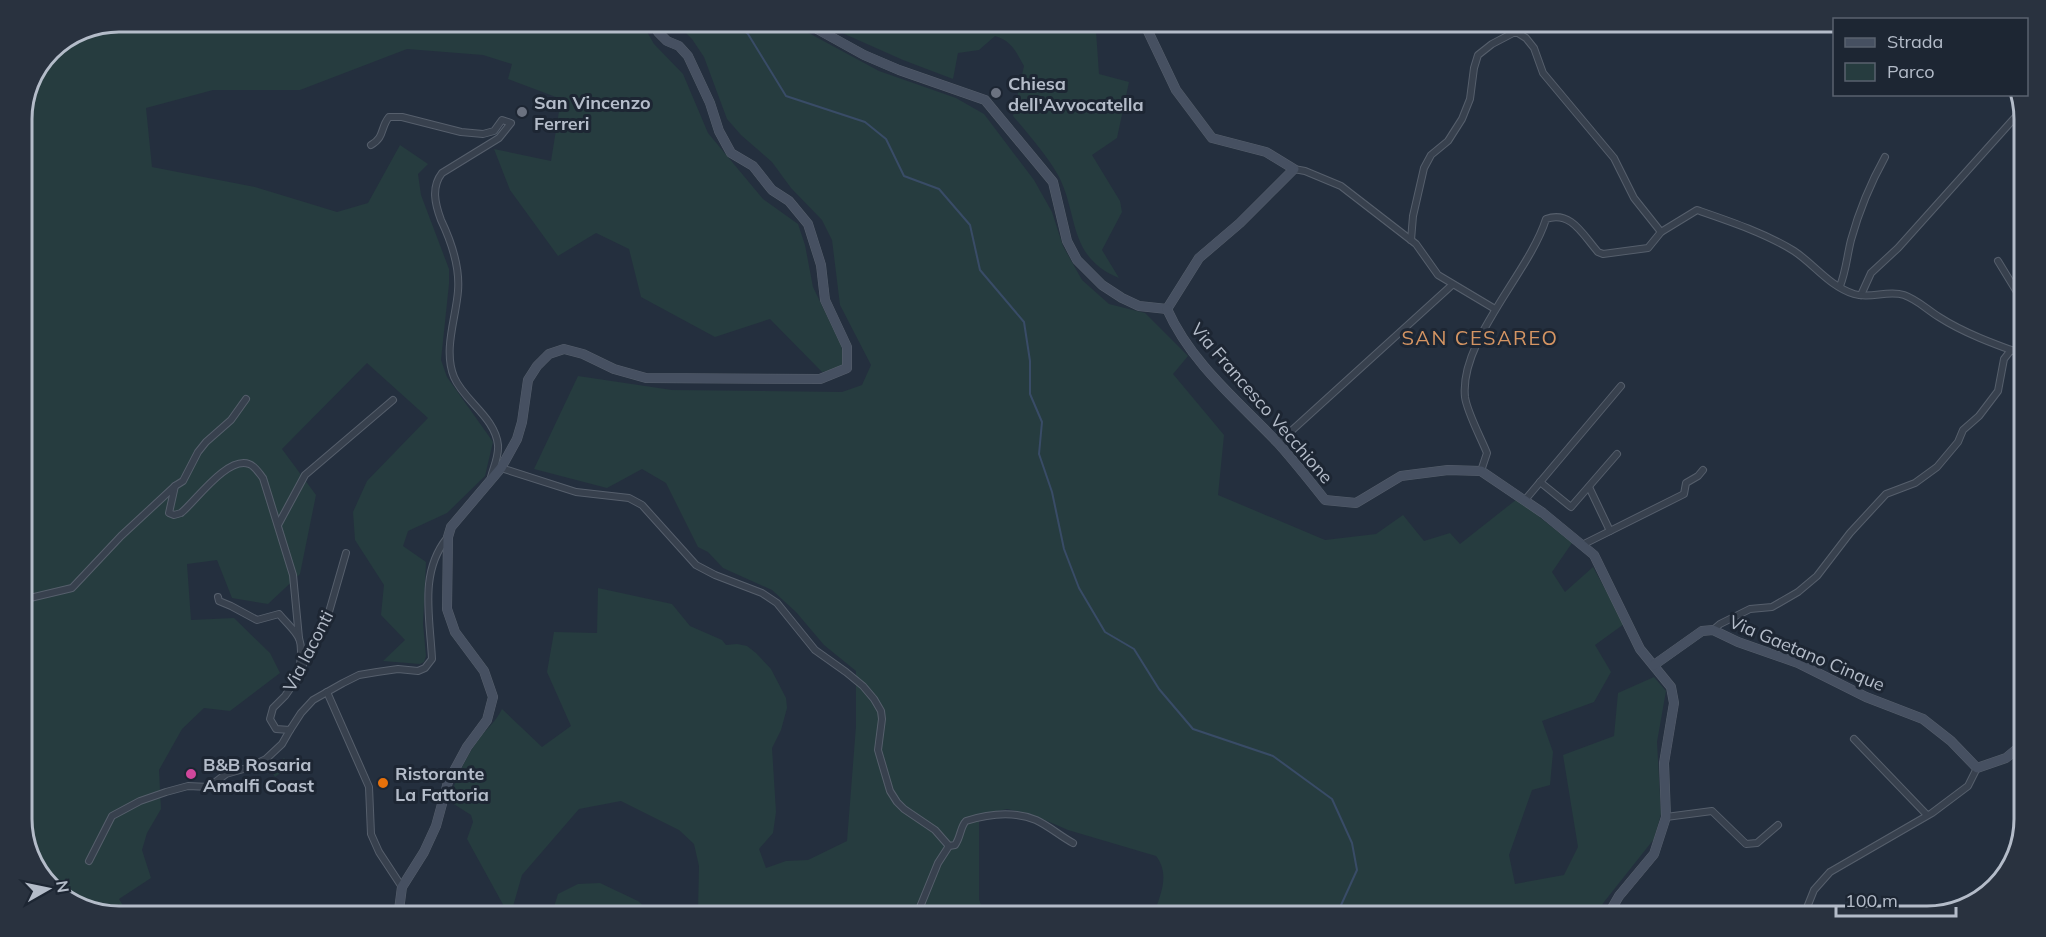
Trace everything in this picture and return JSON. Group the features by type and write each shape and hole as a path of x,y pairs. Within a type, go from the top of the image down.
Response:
{"street":[{"path":"400,906 402,887 424,852 436,826 448,782 467,747 487,720 493,696 484,671 455,633 447,609 450,527 501,468 517,439 528,380 537,366 549,354 564,349 583,354 614,369 646,378 820,379 847,368 847,347 825,300 821,265 808,224 789,201 772,190 753,166 731,153 719,131 710,103 688,56 679,46 667,41 658,32"},
{"path":"822,32 864,55 985,100 1053,182 1067,241 1077,260 1102,285 1139,306 1167,309 1199,258 1240,223 1294,169"},
{"path":"1148,32 1176,90 1212,138 1266,152 1294,169 1305,171 1341,186 1416,244 1438,275 1495,309"},
{"path":"1411,240 1413,216 1424,168 1431,155 1448,141 1462,119 1470,99 1478,55 1492,44 1513,33 1526,38 1533,48 1543,73 1614,158 1634,198 1661,232"},
{"path":"371,145 382,135 384,123 389,117 402,117 460,132 483,134 494,130 502,120 511,123 499,138 442,173 436,181 435,195 438,211 456,263 458,280 459,290 450,347 453,375 495,434 498,446 491,480"},
{"path":"1861,295 1871,273 1898,248 2014,119"},
{"path":"1839,286 1846,272 1846,258 1856,221 1873,178 1885,157"},
{"path":"1613,906 1654,854 1666,817 1664,763 1674,703 1671,687 1640,649 1594,555 1544,513 1481,471 1487,453 1466,398 1466,370 1495,309 1540,239 1546,219 1556,216 1571,221 1598,252 1603,254 1648,248 1661,232 1697,210 1764,236 1795,252 1827,279 1853,294 1900,294 1917,300 1939,317 2014,351"},
{"path":"1998,261 2014,287"},
{"path":"1278,443 1452,285"},
{"name":"Via Francesco Vecchione","path":"1167,309 1184,341 1225,391 1278,443 1325,500 1356,503 1401,476 1448,470 1481,471"},
{"path":"1713,630 1750,609 1772,607 1798,591 1817,576 1850,533 1886,494 1915,483 1937,467 1958,442 1963,430 1979,416 1998,391 2004,359 2011,350"},
{"path":"1525,500 1622,386"},
{"path":"32,598 72,588 121,536 183,481 198,452 231,420 246,399"},
{"path":"278,525 305,475 393,400"},
{"path":"1540,482 1571,507 1617,454"},
{"path":"175,486 169,513 174,515 182,513 190,506 202,489 215,478 240,464 248,463 262,478 293,575 300,638 303,646 299,671"},
{"path":"501,468 576,492 629,498 642,505 696,565 715,575 762,592 777,603 815,650 863,686 874,699 881,711 878,750 890,791 904,809 935,830 949,846"},
{"path":"1582,545 1684,494 1686,483 1703,470"},
{"path":"1589,487 1610,531"},
{"name":"Via Iaconti","path":"89,861 112,816 140,801 166,792 188,786 209,787 226,774 266,759 282,744 301,713 313,700 359,675 398,669 418,671 429,665 432,659 428,591 431,570 436,551 448,537"},
{"name":"Via Iaconti","path":"290,730 276,729 270,719 273,708 285,696 329,612 346,553"},
{"path":"218,597 219,601 257,620 279,614 300,638"},
{"name":"Via Gaetano Cinque","path":"1654,665 1702,631 1713,630 1738,642 1798,663 1866,697 1923,719 1951,741 1977,768"},
{"name":"Via Iaconti","path":"327,692 369,787 371,834 379,852 402,887"},
{"path":"1854,739 1927,815"},
{"path":"1808,906 1814,890 1830,872 1927,815 1968,786 1977,768 2006,758 2014,752"},
{"path":"1666,817 1712,811 1746,844 1757,843 1778,825"},
{"path":"920,906 938,863 949,846 955,845 959,839 962,824 966,820 1010,814 1037,821 1073,843"}],"green space":[{"path":"107,32 647,32 654,44 683,74 708,133 763,199 798,224 805,245 813,287 841,345 842,366 822,372 770,319 715,337 641,297 629,249 596,233 558,256 510,190 494,149 551,161 561,99 508,79 512,64 483,55 407,49 300,90 213,90 146,108 152,167 255,187 337,212 368,203 400,145 428,164 418,174 421,195 449,269 441,360 447,377 493,442 485,476 447,513 408,531 403,546 426,562 423,624 426,656 424,662 420,664 383,661 405,640 381,615 384,585 355,540 353,512 367,481 428,418 367,363 282,449 316,495 300,574 268,604 232,598 217,560 187,564 191,620 234,618 270,653 280,673 230,711 204,708 182,729 159,770 161,809 147,833 142,850 151,878 119,899 123,906 102,904 85,899 78,896 78,859 42,859 33,835 32,113 34,96 41,80 61,53 75,43"},
{"path":"685,32 807,32 879,71 956,98 984,114 1034,180 1052,212 1063,246 1082,280 1109,304 1145,313 1188,356 1173,374 1224,435 1218,495 1325,540 1376,534 1403,515 1424,541 1450,533 1460,544 1517,499 1572,543 1552,572 1565,592 1593,567 1624,624 1595,645 1611,672 1594,702 1542,721 1553,752 1550,785 1532,790 1509,855 1515,884 1564,875 1578,847 1563,755 1614,736 1618,693 1654,677 1666,691 1657,742 1661,814 1654,839 1602,906 1156,906 1163,884 1163,870 1156,856 1068,830 1031,814 1007,809 979,815 979,899 981,906 698,906 699,866 694,844 679,830 621,801 579,809 522,875 513,906 504,906 467,839 473,822 471,815 449,801 457,777 469,755 502,709 542,747 571,726 547,672 554,632 597,633 598,588 672,604 690,626 722,640 726,645 747,646 771,669 786,698 787,708 781,730 772,748 776,812 773,833 759,849 766,868 786,861 808,860 847,841 856,726 856,671 824,645 796,612 772,590 723,568 708,552 698,547 666,483 642,469 607,488 534,469 578,376 672,390 842,392 862,385 871,365 840,305 832,240 822,220 791,188 772,162 741,135 727,119 704,57"},
{"path":"840,32 1096,32 1099,74 1129,82 1117,138 1092,155 1120,201 1122,212 1102,250 1119,278 1090,259 1077,233 1065,190 1058,175 1013,116 1024,66 1010,44 995,36 979,50 958,53 953,79"},
{"path":"284,758 292,765 275,777 270,769"},
{"path":"600,883 638,901 644,906 554,906 558,894 578,884"}],"waterway":[{"path":"746,32 786,96 865,122 886,139 904,176 939,189 970,225 980,270 1024,322 1030,361 1030,394 1042,422 1039,454 1052,492 1064,549 1079,588 1105,632 1134,649 1159,689 1193,729 1273,756 1332,799 1352,843 1357,870 1341,906"}],"place":[{"name":"Chiesa dell'Avvocatella","path":"996,93"},
{"name":"San Vincenzo Ferreri","path":"522,112"},
{"name":"B&B Rosaria Amalfi Coast","path":"191,774"},
{"name":"Ristorante La Fattoria","path":"383,783"}],"district":[{"name":"SAN CESAREO","path":"1480,337"}]}
